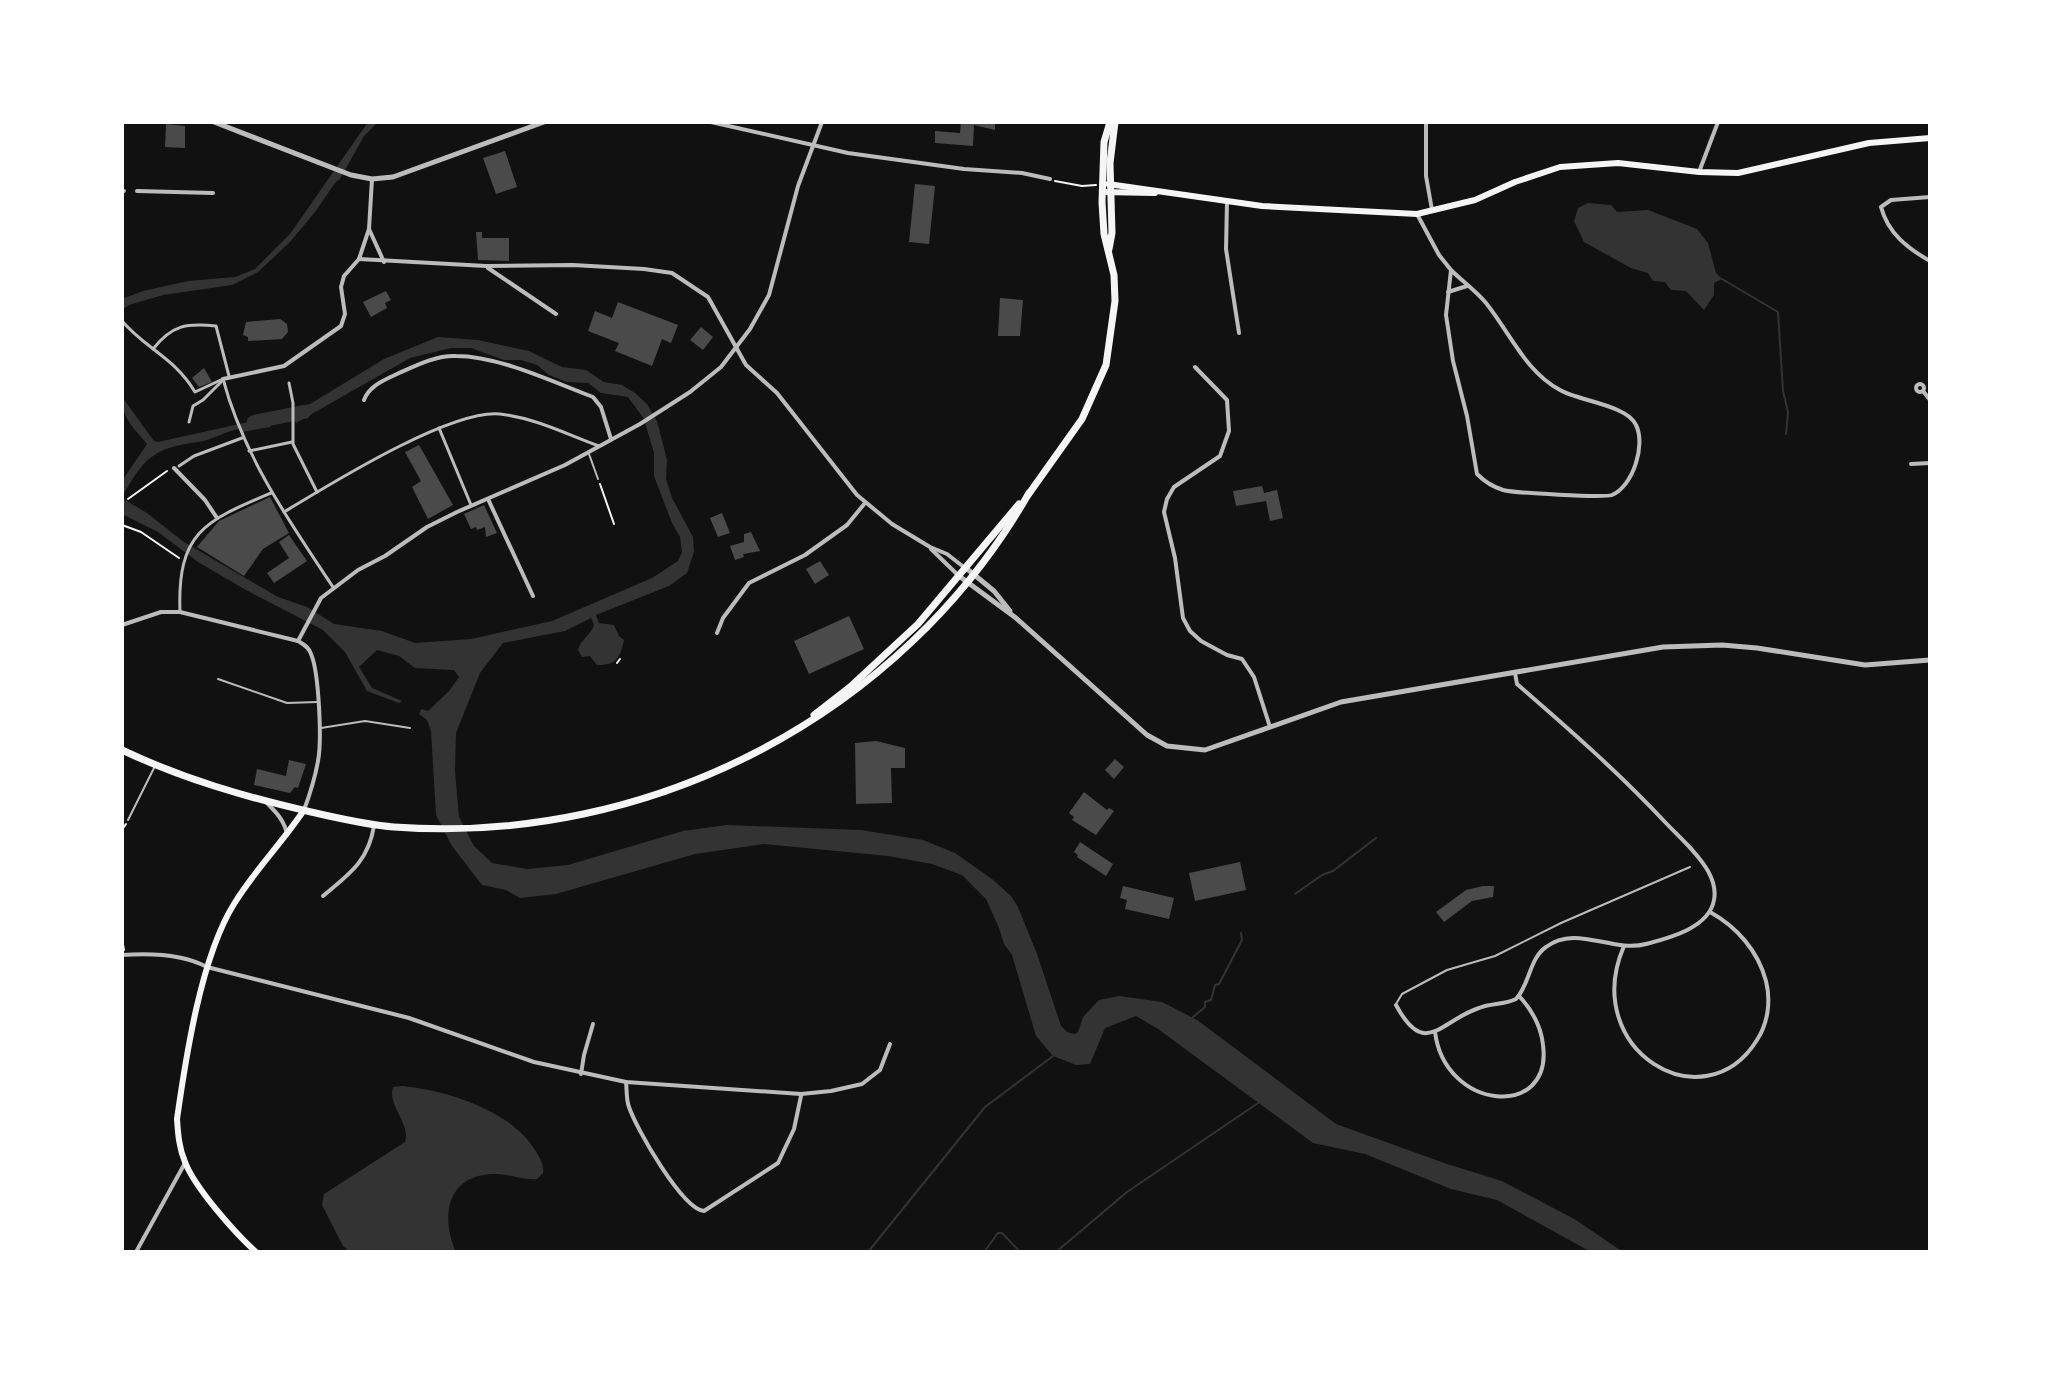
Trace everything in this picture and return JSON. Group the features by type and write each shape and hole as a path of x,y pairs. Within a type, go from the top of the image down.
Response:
{"main road":[{"path":"122,750 214,787 304,810 374,825 476,827 548,821 641,800 734,763 844,700 896,658 968,583 1082,419 1103,377 1115,301 1114,275 1104,234 1104,142 1112,122"},
{"path":"1106,188 1293,208 1417,214 1475,200 1560,167 1618,163 1738,173 1869,143 1930,138"},
{"path":"800,727 896,645 935,605 1000,523 1029,493"},
{"path":"256,1252 191,1175 179,1142 177,1119 207,967 221,928 234,904 287,837 304,810"}],"street":[{"path":"214,122 351,175 372,179 393,177 544,122"},
{"path":"711,122 812,147 1050,179"},
{"path":"298,641 325,593 427,527 588,453 658,414 721,367 760,313 769,295 792,204 822,122"},
{"path":"1426,122 1426,176 1433,212"},
{"path":"1699,172 1718,122"},
{"path":"122,321 137,338 180,369 195,392 226,378 284,366 345,321 342,281 359,259 369,229 372,179"},
{"path":"137,191 213,193"},
{"path":"1930,197 1891,200 1881,207 1893,232 1907,247 1930,261"},
{"path":"1227,202 1226,249 1239,333"},
{"path":"1417,214 1439,255 1483,300 1527,364 1545,381 1576,398 1618,410 1629,416 1636,425 1640,441 1626,485 1611,495 1522,492 1501,489 1483,480 1474,465 1467,416 1453,361 1446,315 1451,270"},
{"path":"369,229 384,262"},
{"path":"359,259 486,266 573,265 654,269 672,273 708,297 746,365 777,393 865,503 930,547 959,576 1016,618 1147,735 1167,746 1205,750 1341,702 1663,647 1722,645 1757,648 1865,665 1930,660"},
{"path":"486,266 556,314"},
{"path":"1448,292 1467,286"},
{"path":"153,349 167,332 177,328 216,326 238,430 271,493 333,588"},
{"path":"364,400 367,392 386,379 430,360 454,356 486,360 520,369 593,397 601,407 611,439"},
{"path":"1195,367 1227,400 1229,431 1220,456 1174,487 1167,499 1164,512 1175,558 1183,618 1190,631 1201,641 1242,659 1254,677 1270,727"},
{"path":"189,422 193,406 226,378"},
{"path":"289,383 293,403 292,440 317,492"},
{"path":"1923,391 1930,400"},
{"path":"284,512 439,428 470,416 501,414 546,425 599,446"},
{"path":"439,428 471,505"},
{"path":"217,518 177,467 194,456 242,438"},
{"path":"249,451 292,440"},
{"path":"1911,464 1930,463"},
{"path":"180,612 183,561 194,541 217,518 271,493"},
{"path":"488,499 533,596"},
{"path":"717,633 723,618 749,583 805,555 847,525 865,503"},
{"path":"930,547 947,554 994,591 1016,618"},
{"path":"122,625 161,612 180,612 298,641 306,646 311,654 320,728 319,759 304,810"},
{"path":"1396,1005 1411,1028 1423,1033 1435,1032 1477,1009 1508,1002 1519,996 1536,958 1553,942 1575,937 1624,946 1648,943 1699,923 1710,912 1715,897 1714,887 1702,862 1621,776 1517,684 1515,673"},
{"path":"265,801 286,826 287,837"},
{"path":"323,896 364,858 371,844 374,825"},
{"path":"1624,946 1615,977 1615,1005 1622,1029 1635,1050 1653,1065 1674,1074 1698,1076 1722,1070 1742,1057 1758,1039 1766,1018 1768,994 1763,970 1750,946 1731,926 1710,912"},
{"path":"123,954 194,960 207,967 409,1018 534,1062 626,1082 801,1094 862,1084 880,1070 890,1044"},
{"path":"1435,1032 1443,1062 1461,1082 1477,1091 1496,1096 1515,1095 1538,1079 1544,1053 1538,1023 1519,996"},
{"path":"581,1074 593,1024"},
{"path":"626,1082 628,1106 651,1150 672,1184 697,1210 704,1211 778,1163 794,1129 801,1094"},
{"path":"136,1252 185,1163"}],"lane":[{"path":"588,453 598,479"},
{"path":"218,679 287,703 318,702"},
{"path":"320,728 365,721 410,728"},
{"path":"128,820 155,765"},
{"path":"1396,1005 1402,994 1447,970 1495,956 1561,923 1690,867"}],"path":[{"path":"1050,179 1106,188"},
{"path":"128,499 177,467"},
{"path":"598,479 614,524"},
{"path":"122,525 141,532 183,561"},
{"path":"122,830 128,820"},
{"path":"122,939 123,954"}],"shaded area":[{"path":"368,122 378,122 364,136 340,179 290,242 258,272 232,285 163,295 122,310 122,299 143,291 188,281 235,277 255,269 290,234"},
{"path":"1588,203 1611,205 1617,212 1648,210 1697,229 1708,243 1716,273 1722,279 1714,283 1714,295 1704,310 1686,291 1671,290 1665,282 1653,281 1648,273 1631,268 1584,242 1574,221 1578,208"},
{"path":"438,337 478,340 529,351 562,367 586,370 604,382 622,385 635,393 647,404 657,421 667,460 666,479 672,498 693,537 694,552 687,573 669,586 596,615 599,623 614,625 624,640 619,656 613,662 597,665 590,656 582,657 578,650 594,625 591,618 565,631 503,643 480,673 456,733 455,771 459,817 474,846 492,863 528,869 568,865 683,831 727,825 861,830 923,840 955,853 1011,896 1037,954 1061,1026 1067,1032 1078,1032 1083,1017 1099,1000 1119,996 1162,1002 1197,1020 1336,1124 1502,1181 1576,1220 1623,1252 1591,1252 1497,1200 1451,1189 1365,1154 1313,1143 1136,1016 1105,1028 1090,1064 1076,1065 1053,1056 1036,1036 1012,955 1004,944 986,899 962,875 932,864 888,856 764,844 695,854 556,894 520,898 506,890 482,885 452,846 436,815 431,731 427,720 419,714 421,709 428,711 449,691 459,677 454,670 415,668 399,656 377,650 359,667 372,688 402,701 399,703 367,691 345,652 323,630 246,590 198,562 158,532 122,514 122,498 184,542 278,597 307,607 334,624 382,631 415,643 471,639 552,621 652,578 678,561 682,552 680,537 654,476 654,453 644,419 628,397 601,393 588,383 567,382 521,360 504,360 471,348 451,348 410,358 296,423 292,418 285,419 290,408 310,404 384,359"},
{"path":"122,397 154,441 158,442 271,417 270,427 242,432 241,429 235,430 160,452 144,464 122,497 122,481 147,444 126,417"},
{"path":"393,1087 438,1092 494,1114 524,1136 542,1164 543,1173 537,1179 493,1174 478,1176 457,1190 449,1212 451,1239 456,1252 350,1252 343,1246 322,1205 324,1194 405,1142 405,1128 392,1094"}],"building":[{"path":"961,122 995,122 995,130 974,125 973,146 935,143 935,131 960,133"},
{"path":"166,124 185,126 185,148 165,147"},
{"path":"505,151 517,187 496,194 483,158"},
{"path":"915,184 935,186 929,244 909,242"},
{"path":"476,232 482,232 482,238 509,238 509,261 478,260"},
{"path":"386,291 391,300 385,303 387,308 371,317 363,302"},
{"path":"1000,298 1023,300 1020,336 998,336"},
{"path":"618,302 678,325 671,343 662,339 652,366 615,351 619,343 588,331 595,311 612,318"},
{"path":"280,319 287,324 288,332 282,339 248,341 248,337 243,335 246,322"},
{"path":"701,327 713,337 703,350 690,340"},
{"path":"204,368 212,382 199,387 192,378"},
{"path":"419,445 453,505 428,519 412,487 421,481 405,452"},
{"path":"1262,486 1264,493 1277,490 1283,518 1270,521 1266,501 1236,506 1233,491"},
{"path":"270,497 289,533 263,549 244,576 197,547 219,521"},
{"path":"484,505 497,533 486,537 485,527 471,529 464,514"},
{"path":"722,513 730,533 718,537 710,518"},
{"path":"751,532 760,551 743,554 744,557 735,560 730,546 744,542 744,534"},
{"path":"289,535 307,561 274,583 267,573 289,558 279,542"},
{"path":"820,561 829,575 815,584 806,569"},
{"path":"849,616 864,649 809,674 794,641"},
{"path":"876,741 905,748 905,768 891,768 892,803 856,804 855,743"},
{"path":"1115,759 1124,767 1114,779 1105,770"},
{"path":"289,760 306,764 298,788 295,787 290,793 254,785 257,769 286,776"},
{"path":"1084,792 1107,810 1114,811 1096,835 1072,820 1074,817 1069,813"},
{"path":"1080,842 1113,864 1106,876 1077,857 1074,852"},
{"path":"1240,862 1246,890 1195,901 1189,873"},
{"path":"1123,886 1174,898 1169,919 1125,909 1127,900 1120,898"},
{"path":"1494,886 1493,897 1472,901 1444,922 1436,912 1466,890"}],"waterway":[{"path":"1722,279 1778,312 1783,391 1788,412 1786,434"},
{"path":"254,422 304,412"},
{"path":"1295,894 1333,871 1376,838"},
{"path":"1192,1018 1205,1007 1205,1002 1211,1000 1215,985 1219,984 1242,940 1241,933"},
{"path":"868,1252 985,1107 1053,1056"},
{"path":"1056,1252 1127,1192 1261,1101"},
{"path":"984,1252 998,1233 1002,1233 1020,1252"}]}
